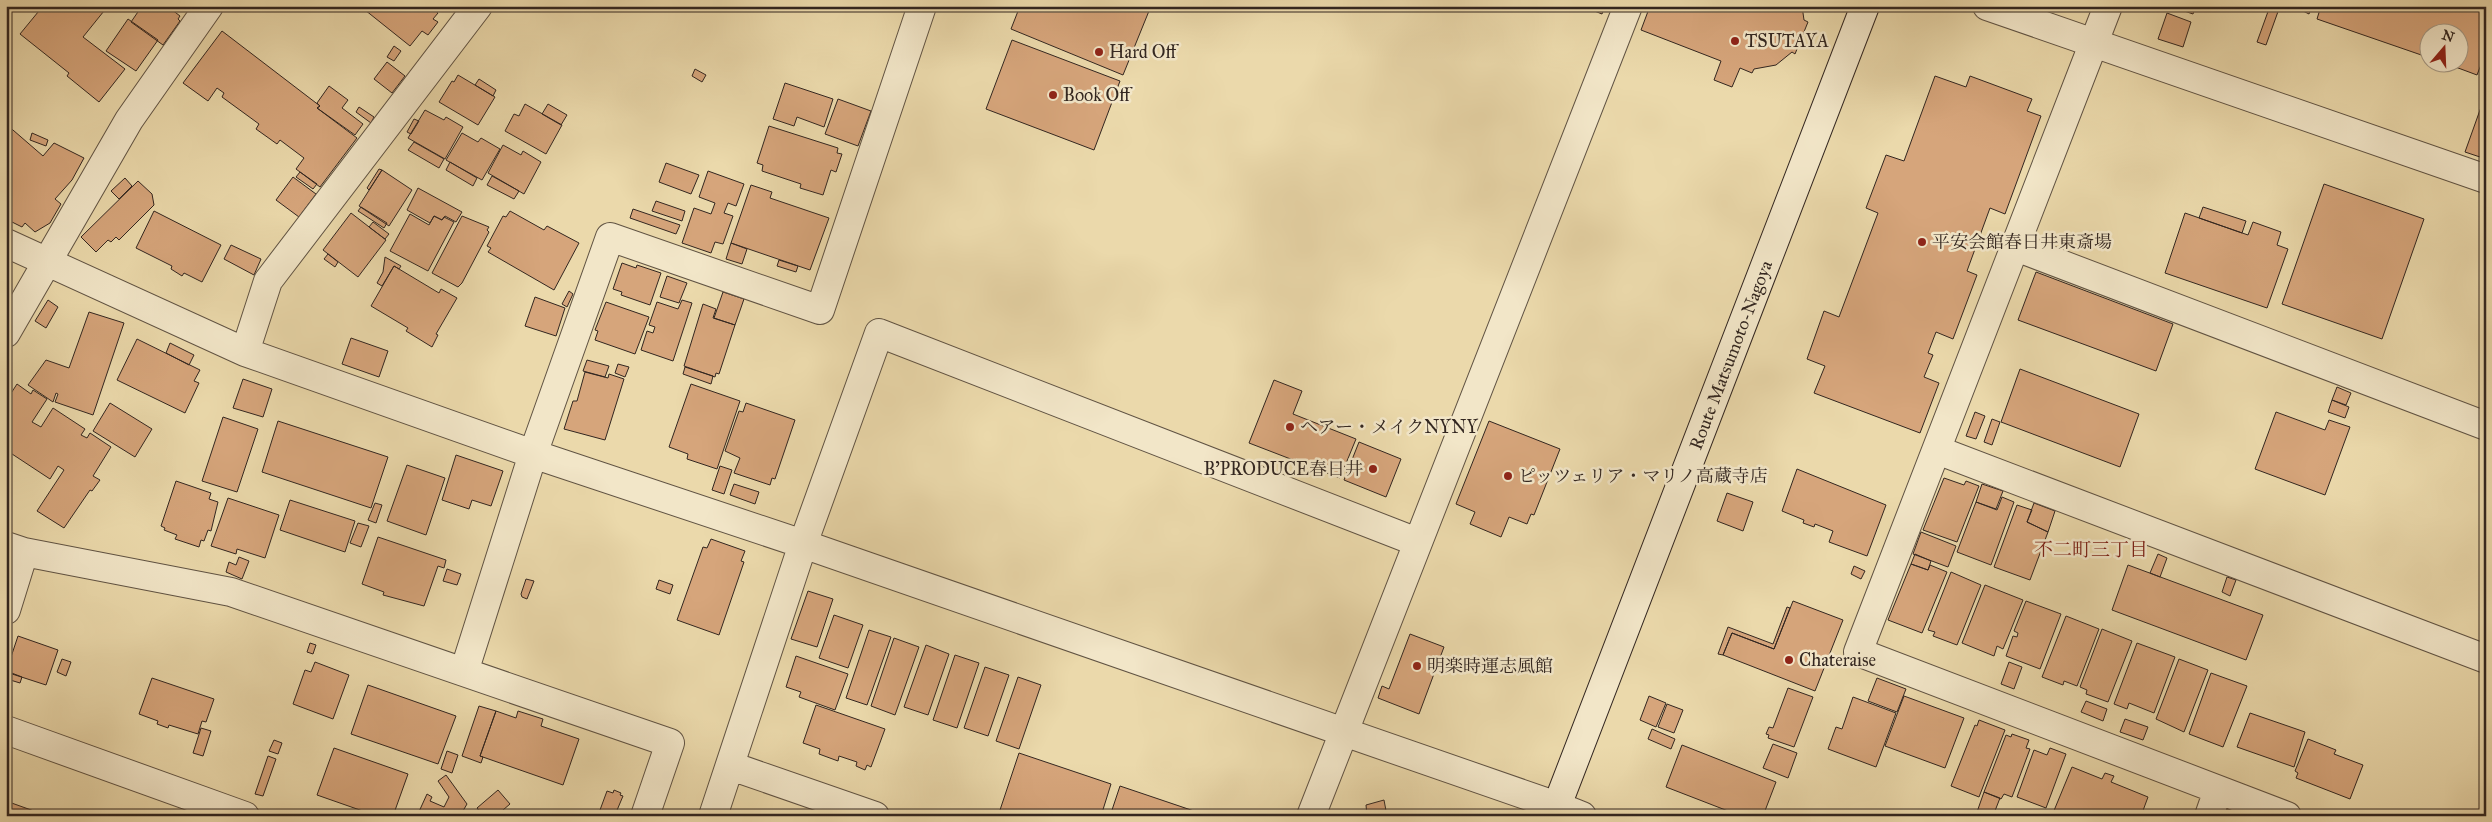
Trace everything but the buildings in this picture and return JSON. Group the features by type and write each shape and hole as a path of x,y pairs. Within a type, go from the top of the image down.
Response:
{"street":[{"path":"6,333 129,120 210,6"},
{"path":"245,352 268,281 478,6"},
{"path":"464,672 533,454 610,237 820,310 922,6"},
{"path":"1311,816 1628,6"},
{"name":"Route Matsumoto-Nagoya","path":"1555,811 1865,6"},
{"path":"1987,6 2486,180"},
{"path":"2108,6 1858,652 2287,816"},
{"path":"6,243 245,352 533,454 803,544 1344,731 1555,811 1582,816"},
{"path":"2016,247 2486,426"},
{"path":"714,816 732,766 803,544 879,333 1417,542"},
{"path":"1937,450 2486,659"},
{"path":"6,610 15,549 231,592 670,743 645,816"},
{"path":"6,730 245,816"},
{"path":"732,766 875,816"},
{"path":"2209,816 2218,790"}],"place":[{"name":"TSUTAYA","path":"1735,41"},
{"name":"Hard Off","path":"1099,52"},
{"name":"Book Off","path":"1053,95"},
{"name":"平安会館春日井東斎場","path":"1922,242"},
{"name":"ヘアー・メイクNYNY","path":"1290,427"},
{"name":"B'PRODUCE春日井","path":"1373,469"},
{"name":"ピッツェリア・マリノ高蔵寺店","path":"1508,476"},
{"name":"Chateraise","path":"1789,660"},
{"name":"明楽時運志風館","path":"1417,666"}],"district":[{"name":"不二町三丁目","path":"2091,549"}]}
